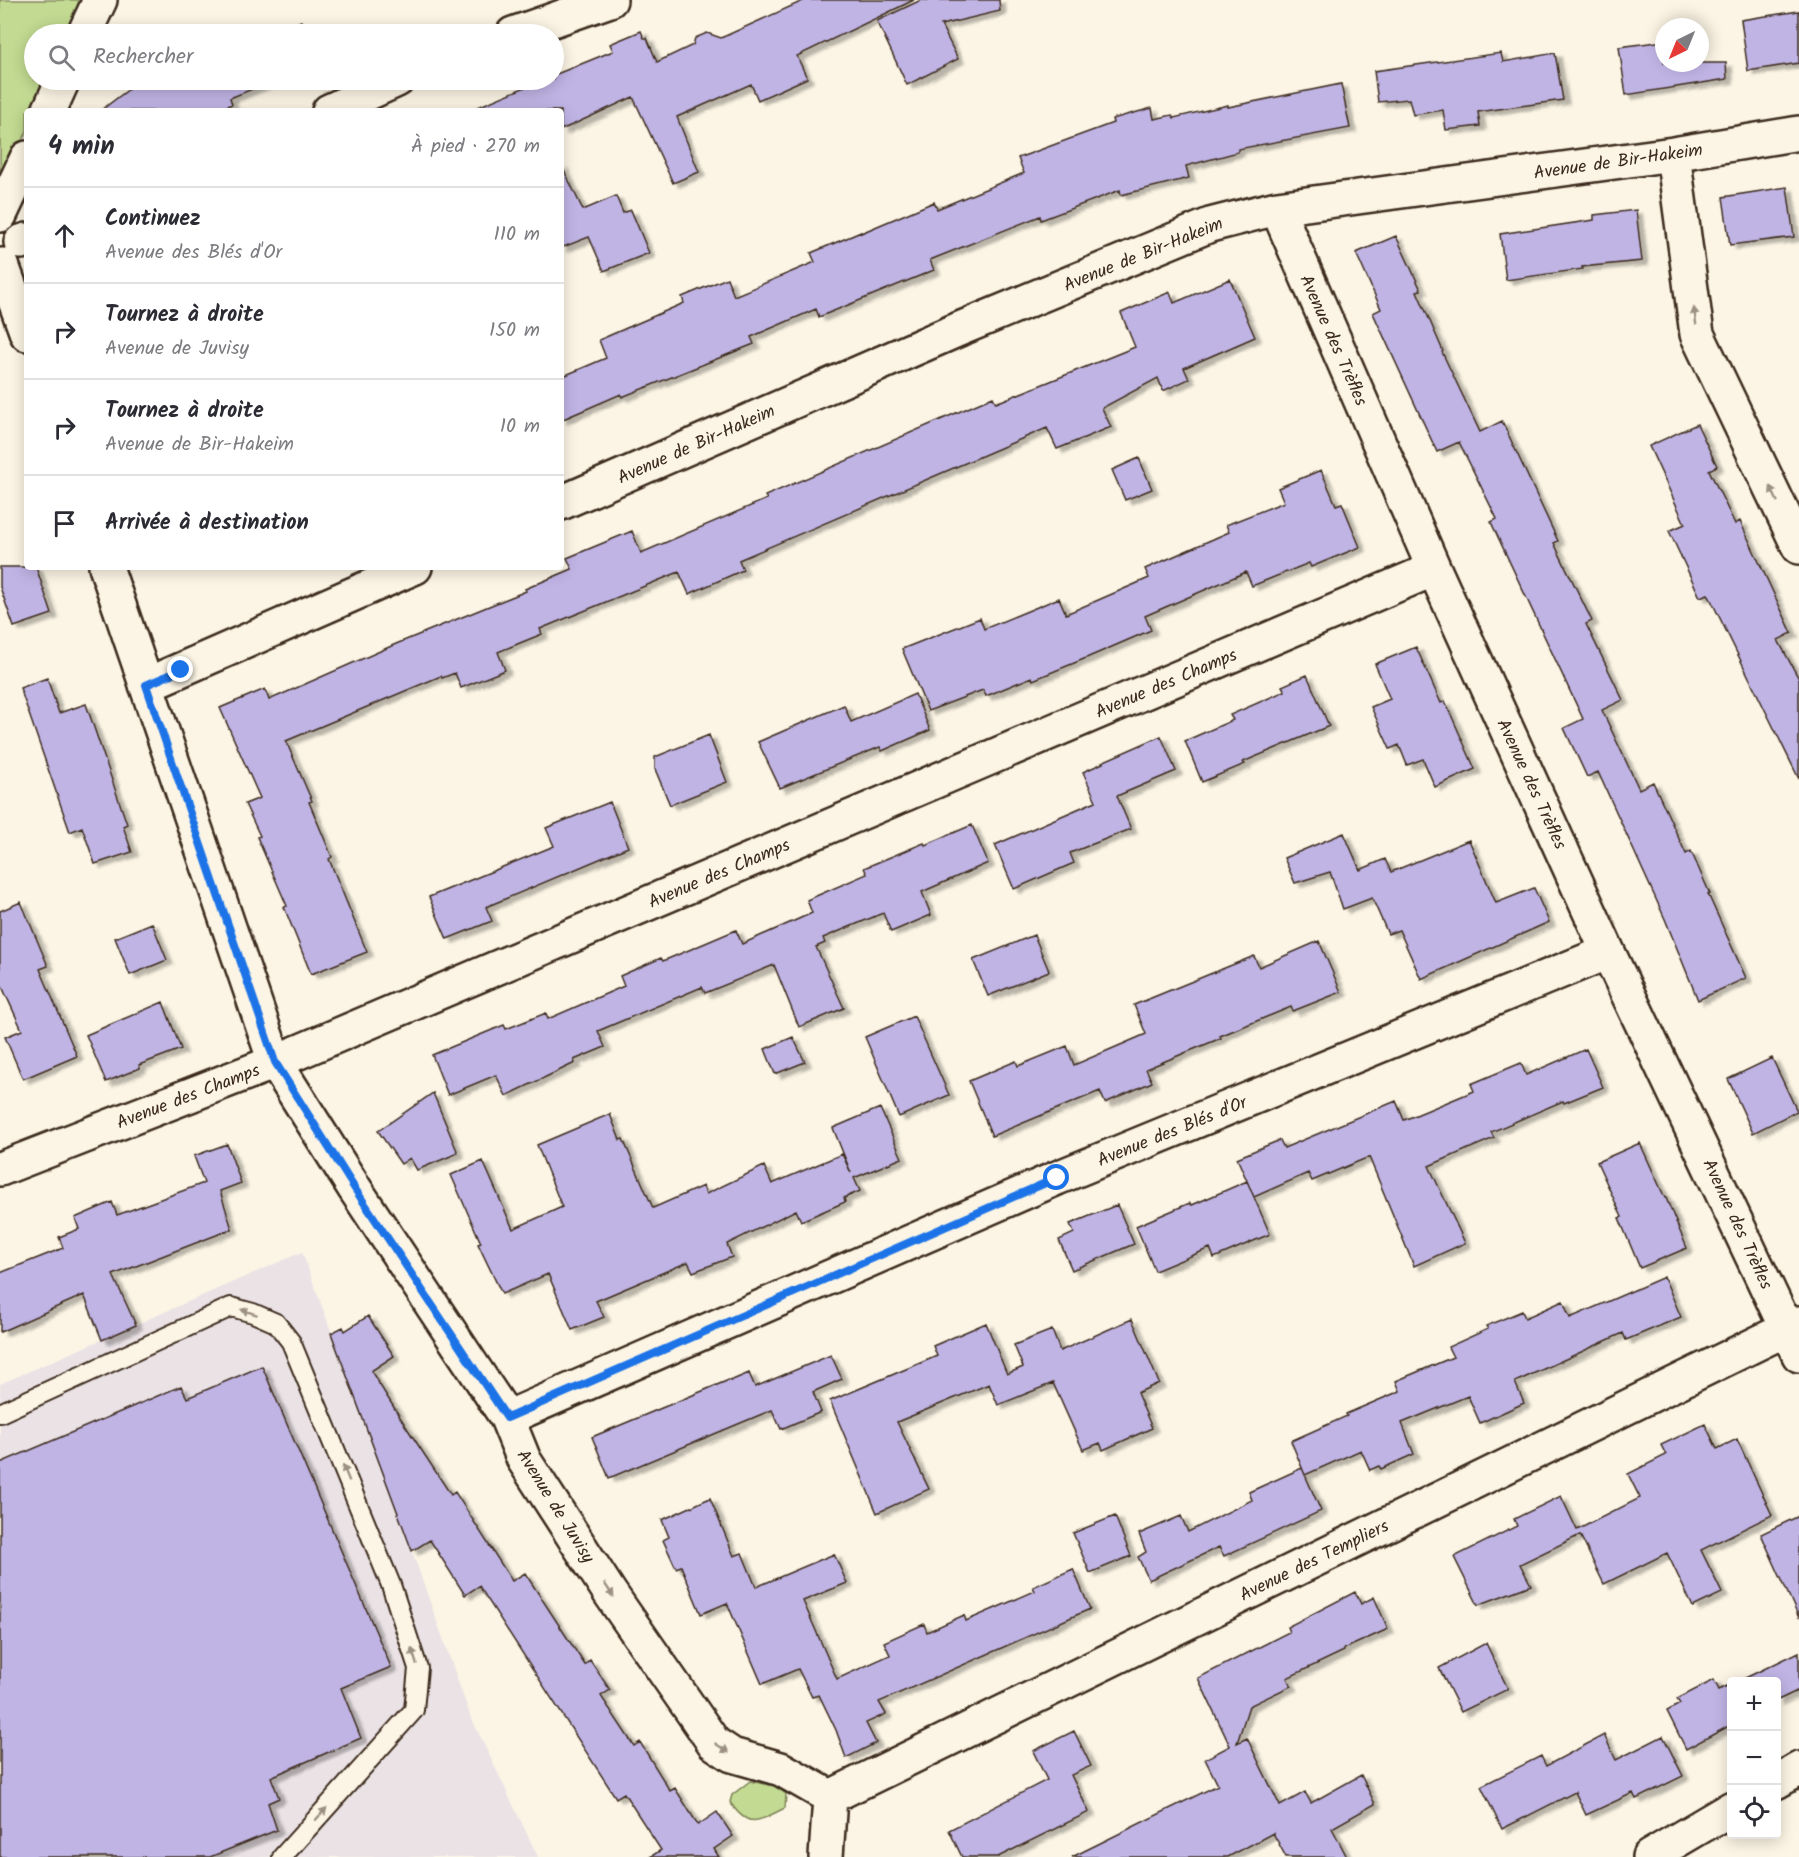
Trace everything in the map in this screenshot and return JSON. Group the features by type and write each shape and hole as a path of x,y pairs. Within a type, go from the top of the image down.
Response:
{"street":[{"path":"89,24 100,0"},
{"path":"542,24 610,0"},
{"path":"50,108 58,90"},
{"path":"336,108 375,90"},
{"name":"Avenue de Bir-Hakeim","path":"564,502 957,330 1210,225 1277,208 1673,154 1799,133"},
{"path":"1673,154 1698,334 1799,547"},
{"path":"24,171 8,241 24,319"},
{"name":"Avenue des Trèfles","path":"1277,208 1434,569 1608,951 1795,1336"},
{"name":"Avenue des Champs","path":"1,1167 275,1062 1434,569"},
{"name":"Avenue de Juvisy","path":"107,570 275,1062 355,1189 507,1418 530,1470 610,1593 714,1743 732,1755 781,1769 830,1797"},
{"path":"146,685 409,570"},
{"name":"Avenue des Blés d'Or","path":"507,1418 1057,1178 1608,951"},
{"name":"Avenue des Templiers","path":"830,1797 1795,1336"},
{"path":"1781,1779 1799,1769"},
{"path":"826,1857 830,1797"},
{"path":"1648,1857 1727,1810"}],"lane":[{"path":"0,1413 231,1307 253,1312 276,1323 291,1342 391,1585 418,1668 414,1710 282,1857"}],"shaded area":[{"path":"302,1252 470,1715 538,1857 0,1857 0,1384"}],"green space":[{"path":"0,0 86,0 75,24 24,24 24,90 45,90 37,108 24,108 24,138 0,185"},
{"path":"750,1781 775,1786 786,1794 785,1808 761,1819 749,1820 743,1817 730,1802 732,1795"}],"building":[{"path":"805,0 914,0 797,56 807,78 758,100 751,84 677,117 699,172 673,183 633,97 564,129 564,108 475,108 518,90 564,90 564,71 613,51 610,44 641,31 644,38 647,38 657,62 693,45 695,38 707,33 721,38"},
{"path":"921,0 999,0 1000,11 941,25 958,59 907,85 877,21"},
{"path":"1799,11 1799,63 1748,71 1741,20"},
{"path":"1655,42 1655,72 1709,72 1709,63 1726,63 1727,79 1626,95 1619,47"},
{"path":"1501,53 1503,62 1555,53 1563,100 1478,112 1480,126 1446,130 1443,110 1413,115 1409,99 1378,102 1374,71"},
{"path":"1341,84 1350,128 1238,149 1238,152 1186,166 1189,178 1121,195 1120,190 1041,220 1040,216 930,260 934,270 819,317 816,309 751,337 754,344 622,397 621,394 564,419 564,376 606,358 599,340 684,303 682,297 727,278 734,296 815,262 811,253 934,202 937,209 1024,173 1018,158 1113,123 1112,119 1152,108 1154,119 1172,115 1174,118 1228,105 1228,107"},
{"path":"128,90 250,90 230,98 232,104 222,108 104,108"},
{"path":"564,170 583,210 616,196 623,213 631,210 649,253 604,271 589,237 564,247"},
{"path":"1787,187 1794,237 1730,245 1723,197"},
{"path":"1636,210 1642,261 1582,267 1583,269 1506,280 1500,234 1594,220 1594,215"},
{"path":"1396,236 1421,290 1417,291 1442,352 1480,432 1502,421 1558,541 1554,543 1592,621 1586,624 1623,700 1602,710 1639,789 1653,782 1686,854 1691,851 1746,978 1698,1000 1665,919 1598,772 1587,777 1564,728 1583,719 1491,522 1497,519 1459,442 1437,452 1373,313 1381,309 1356,253"},
{"path":"1230,279 1255,337 1184,368 1189,379 1163,391 1158,378 1102,408 1111,427 1057,449 1047,428 739,560 743,570 689,594 679,572 540,629 542,634 498,652 505,670 461,688 455,673 442,678 441,676 286,741 312,801 309,802 332,857 329,859 367,952 311,974 284,907 287,906 257,837 260,836 245,804 260,798 220,708 265,689 269,700 396,644 526,591 525,589 572,569 567,558 632,531 641,553 767,499 765,496 993,397 996,403 1135,347 1121,313 1170,292 1174,303"},
{"path":"1697,424 1717,466 1709,470 1735,524 1740,521 1792,633 1778,640 1799,679 1799,779 1708,594 1700,597 1669,531 1685,524 1649,446"},
{"path":"1139,458 1152,489 1125,500 1112,470"},
{"path":"1321,470 1336,505 1342,503 1360,547 1311,567 1309,563 1252,586 1246,572 1145,616 1151,630 1033,680 1032,677 986,696 983,690 928,711 902,649 980,618 984,629 1059,598 1066,614 1149,578 1145,569 1229,532 1226,525 1284,502 1278,488"},
{"path":"0,567 24,567 24,570 37,570 52,614 14,627 0,587"},
{"path":"1416,647 1441,703 1445,701 1475,769 1435,787 1423,759 1407,765 1399,745 1390,749 1371,707 1390,699 1375,664"},
{"path":"1307,675 1329,726 1202,782 1185,741 1233,720 1230,715 1285,691 1282,686"},
{"path":"47,678 59,713 86,704 127,824 123,826 132,852 95,864 82,827 70,832 20,688"},
{"path":"915,694 930,730 882,751 880,747 780,788 758,742 844,705 851,722"},
{"path":"709,735 727,782 670,805 655,769 655,757"},
{"path":"1161,736 1176,771 1117,796 1131,829 1070,853 1074,863 1014,889 995,845 1096,801 1083,772"},
{"path":"610,802 628,847 486,907 492,921 447,939 429,897 554,846 546,828"},
{"path":"972,825 988,863 922,892 931,915 891,932 883,913 823,938 825,943 816,947 844,1008 799,1027 774,965 705,993 702,987 598,1031 605,1047 574,1060 575,1063 506,1096 496,1075 448,1095 432,1055 504,1025 506,1029 546,1013 548,1019 624,986 620,976 661,958 663,961 736,930 742,944 812,913 807,900 867,874 864,868"},
{"path":"1344,833 1360,870 1385,859 1391,872 1469,840 1496,903 1534,888 1549,922 1421,979 1399,930 1388,934 1372,898 1343,909 1330,872 1295,883 1284,858"},
{"path":"21,902 48,966 40,969 77,1056 23,1079 5,1037 22,1030 0,982 0,911"},
{"path":"152,923 167,960 130,975 115,938"},
{"path":"1034,935 1049,971 988,996 973,960"},
{"path":"1319,941 1341,992 1293,1011 1291,1007 1146,1069 1152,1082 1105,1103 1100,1091 992,1136 969,1081 1016,1061 1018,1066 1067,1046 1074,1065 1146,1034 1134,1005 1254,956 1259,967"},
{"path":"163,1002 181,1049 139,1065 140,1068 106,1082 86,1035"},
{"path":"914,1016 949,1095 899,1117 865,1037"},
{"path":"793,1037 805,1062 775,1074 765,1049"},
{"path":"1586,1049 1603,1087 1564,1103 1563,1101 1491,1132 1494,1138 1429,1166 1465,1243 1414,1266 1369,1157 1312,1181 1308,1173 1254,1197 1237,1158 1280,1140 1284,1148 1396,1101 1404,1120 1474,1091 1471,1084 1521,1063 1526,1075"},
{"path":"1772,1058 1797,1111 1753,1133 1728,1079"},
{"path":"433,1093 458,1153 417,1170 410,1158 401,1164 378,1131"},
{"path":"880,1108 902,1158 854,1178 860,1191 844,1198 845,1202 801,1221 796,1210 727,1244 732,1257 693,1272 688,1262 596,1301 604,1317 572,1330 548,1274 502,1294 478,1244 481,1243 451,1175 483,1161 513,1229 562,1207 537,1145 610,1114 653,1208 703,1186 706,1194 764,1166 772,1184 842,1154 851,1173 833,1128"},
{"path":"1640,1143 1687,1248 1640,1268 1619,1218 1622,1217 1597,1162"},
{"path":"227,1144 241,1183 220,1191 232,1229 113,1275 136,1325 102,1340 84,1295 0,1332 0,1273 63,1248 59,1237 79,1229 75,1218 112,1202 117,1215 204,1183 194,1156"},
{"path":"1247,1181 1270,1234 1214,1258 1210,1248 1155,1271 1136,1226"},
{"path":"1117,1205 1134,1244 1072,1270 1059,1240 1074,1233 1070,1224"},
{"path":"1664,1277 1681,1317 1626,1340 1623,1333 1515,1382 1524,1403 1480,1423 1468,1396 1402,1423 1414,1454 1381,1469 1379,1466 1370,1470 1361,1450 1305,1475 1291,1441 1400,1391 1396,1381 1453,1357 1448,1347 1488,1329 1486,1326 1522,1311 1525,1318 1563,1301 1570,1318"},
{"path":"368,1316 394,1356 371,1371 405,1425 451,1495 455,1492 512,1581 525,1573 585,1665 590,1660 610,1690 601,1696 634,1746 640,1742 670,1791 675,1788 698,1825 717,1812 733,1836 714,1849 719,1857 650,1857 661,1850 624,1793 616,1798 479,1586 465,1595 430,1540 412,1551 331,1333 343,1327 345,1331"},
{"path":"1132,1319 1159,1383 1137,1393 1152,1428 1103,1450 1100,1443 1083,1450 1053,1383 998,1405 989,1384 897,1422 929,1489 877,1513 830,1401 937,1356 933,1346 986,1323 1007,1374 1023,1367 1014,1345 1052,1330 1060,1351"},
{"path":"831,1355 842,1379 813,1392 821,1412 781,1429 772,1410 609,1478 592,1437 749,1373 755,1387"},
{"path":"262,1366 391,1667 341,1688 361,1738 271,1777 279,1798 268,1803 277,1830 210,1857 0,1857 0,1463 181,1386 187,1398"},
{"path":"1705,1424 1717,1449 1737,1439 1772,1515 1701,1550 1722,1593 1693,1607 1667,1553 1604,1584 1580,1535 1520,1564 1531,1585 1478,1605 1454,1557 1517,1526 1514,1519 1561,1496 1577,1530 1640,1498 1628,1474 1666,1455 1661,1445"},
{"path":"1302,1468 1321,1511 1224,1556 1219,1547 1149,1580 1138,1557 1146,1552 1139,1534 1181,1516 1188,1532 1252,1500 1249,1492"},
{"path":"710,1498 734,1556 742,1553 756,1587 834,1554 847,1583 803,1601 837,1679 890,1655 884,1642 924,1624 927,1632 964,1615 966,1621 1035,1591 1033,1587 1073,1569 1090,1609 879,1702 886,1714 866,1723 876,1743 846,1758 836,1730 819,1695 812,1697 798,1669 762,1684 727,1603 701,1614 681,1566 676,1568 663,1540 669,1537 662,1520"},
{"path":"1115,1516 1131,1556 1090,1573 1073,1533"},
{"path":"1799,1516 1799,1618 1761,1534"},
{"path":"1355,1592 1361,1604 1374,1597 1388,1629 1287,1678 1291,1686 1249,1706 1237,1743 1247,1738 1280,1806 1305,1792 1311,1803 1361,1775 1375,1804 1332,1828 1347,1857 1286,1857 1273,1833 1228,1857 1072,1857 1218,1785 1205,1759 1230,1746 1198,1678 1289,1632 1287,1627"},
{"path":"1486,1643 1508,1689 1461,1712 1439,1668"},
{"path":"1799,1652 1799,1690 1781,1699 1781,1677 1747,1677"},
{"path":"1714,1680 1719,1690 1727,1686 1727,1727 1686,1749 1667,1711 1680,1704 1677,1699"},
{"path":"1074,1731 1091,1766 1071,1775 1089,1812 998,1857 962,1857 949,1830 1047,1780 1033,1751"},
{"path":"1604,1735 1616,1760 1663,1736 1683,1776 1636,1799 1633,1793 1586,1815 1575,1792 1502,1829 1481,1786 1541,1756 1546,1766"}],"route":[{"path":"181,670 146,685 275,1062 355,1189 507,1418 1057,1178"}]}
